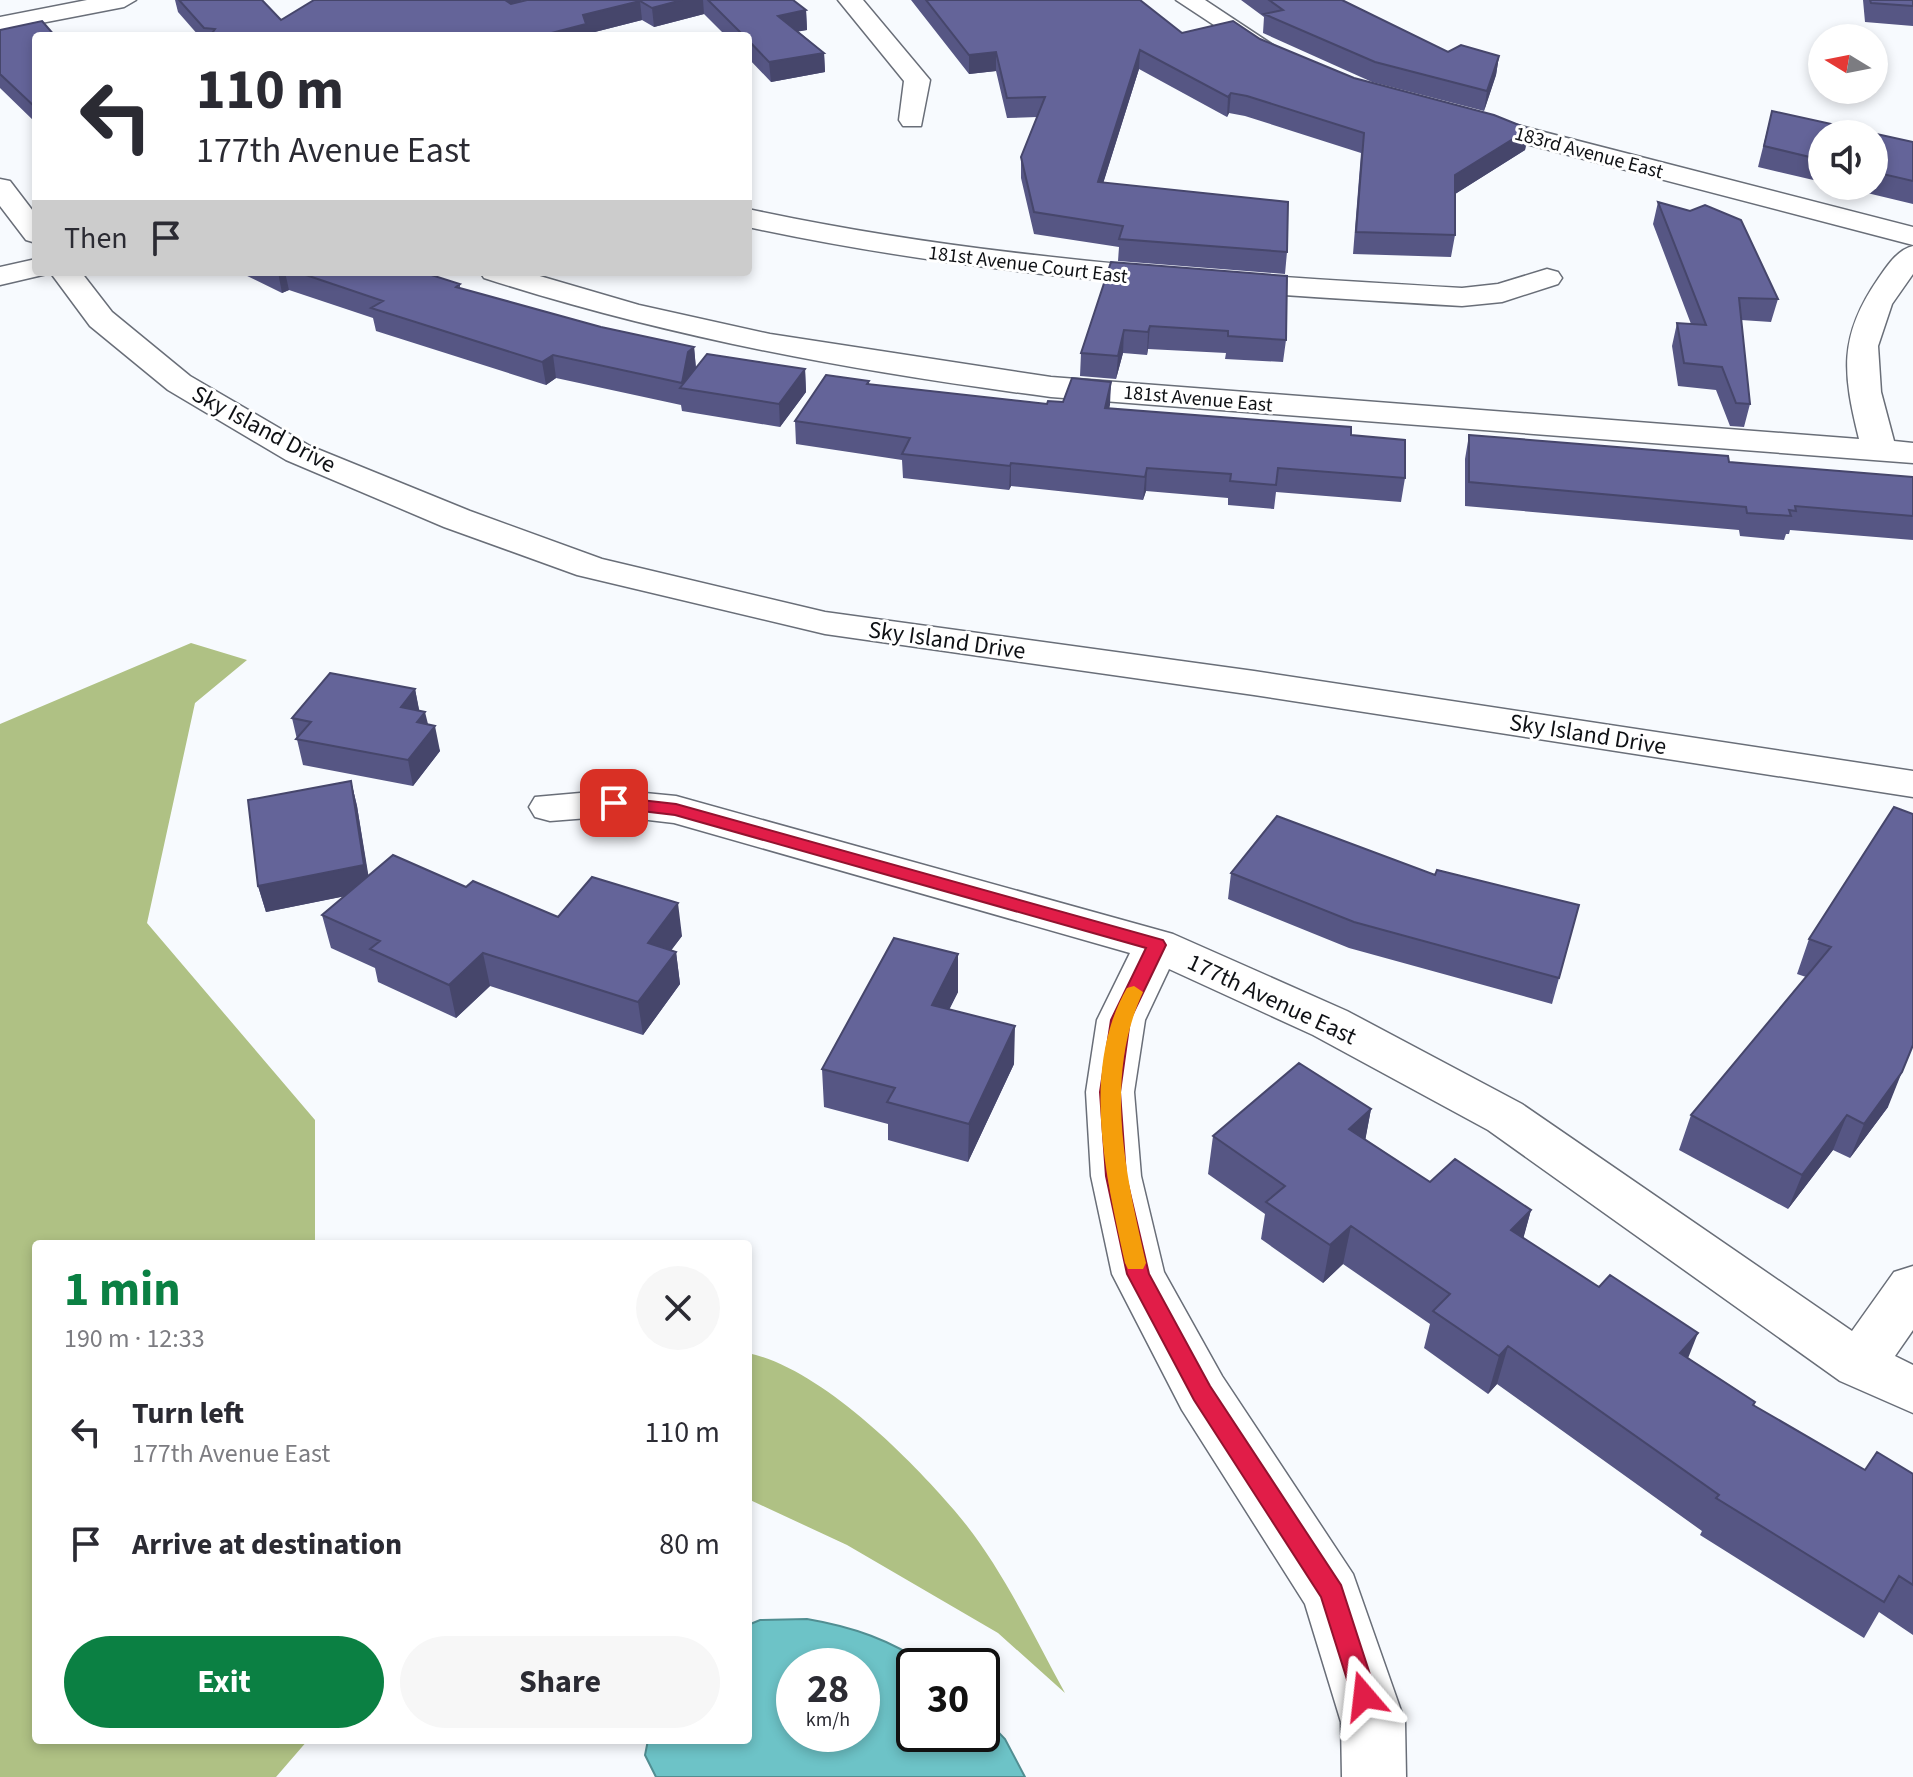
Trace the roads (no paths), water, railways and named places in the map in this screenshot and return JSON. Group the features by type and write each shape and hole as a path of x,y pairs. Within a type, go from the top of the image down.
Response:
{"street":[{"path":"0,24 124,0"},
{"path":"850,0 917,80 912,120"},
{"path":"1188,0 1235,32 1302,67"},
{"path":"87,6 107,26"},
{"name":"183rd Avenue East","path":"1450,116 1913,236"},
{"path":"0,187 32,229"},
{"name":"181st Avenue Court East","path":"752,219 854,241 981,261 1162,279 1462,297 1502,293 1547,278"},
{"path":"1879,450 1862,386 1860,350 1869,316 1887,285 1913,255"},
{"path":"0,276 32,269"},
{"name":"Sky Island Drive","path":"68,276 101,319 179,383 298,453 457,519 590,567 825,623 1254,683 1913,784"},
{"name":"181st Avenue East","path":"508,276 622,311 719,334 937,373 1051,387 1913,453"},
{"name":"177th Avenue East","path":"550,807 614,803 676,810 1157,945 1330,1023 1505,1117 1859,1365 1913,1390"},
{"path":"1157,945 1121,1020 1110,1092 1116,1176 1138,1274 1202,1393 1332,1593 1373,1722 1374,1777"},
{"path":"1859,1365 1913,1287"}],"water":[{"path":"807,1619 840,1626 897,1648 896,1752 1000,1752 1000,1734 1025,1777 656,1777 645,1755 647,1744 752,1744 752,1623 760,1620"}]}
